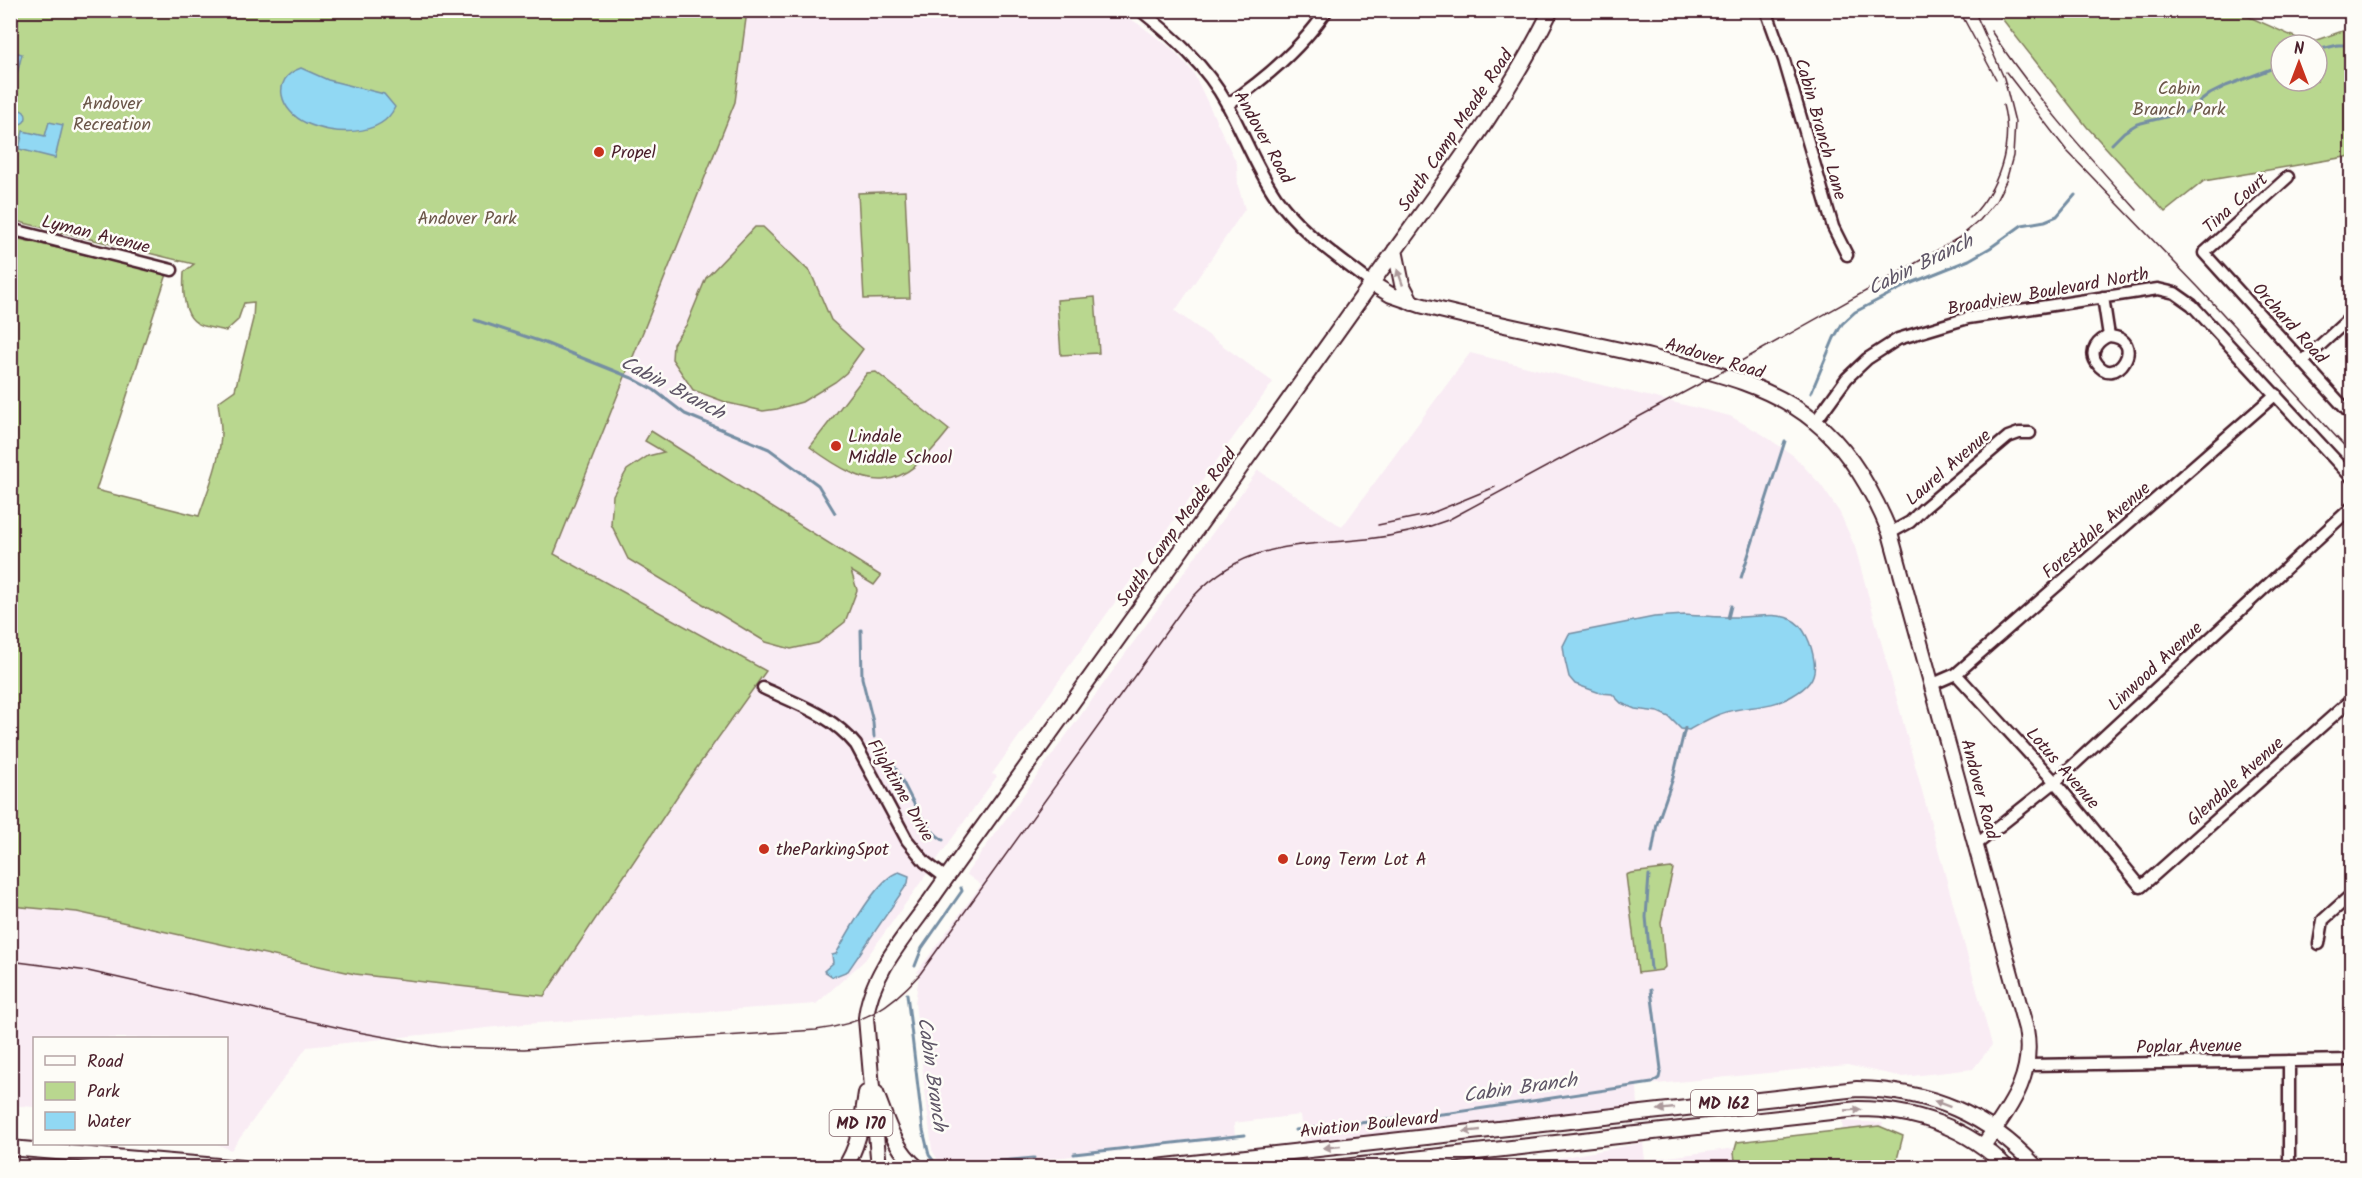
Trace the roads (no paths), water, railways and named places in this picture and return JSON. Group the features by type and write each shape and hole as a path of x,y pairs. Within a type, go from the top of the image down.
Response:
{"main road":[{"name":"South Camp Meade Road","path":"870,1076 866,1018 872,995 895,950 1506,92 1538,38 1551,10"},
{"path":"1395,250 1402,284 1412,303"},
{"name":"Andover Road","path":"1371,283 1390,295 1412,303 1718,374 1772,395 1815,422 1858,470 1875,498 1890,533 1977,844 2029,1043 2028,1065 2017,1093 1983,1146"},
{"path":"870,1076 896,1144 904,1155 918,1167"},
{"name":"MD 170","path":"844,1167 856,1145 870,1076"},
{"name":"MD 170","path":"870,1076 879,1167"},
{"name":"Aviation Boulevard","path":"1148,1167 1840,1090 1886,1090 1915,1095 1946,1105 1995,1129 2037,1167"},
{"path":"1681,1128 1696,1106"},
{"name":"MD 162","path":"1334,1167 1870,1109 1905,1114 1962,1133 1983,1146 2007,1167"},
{"path":"10,1148 241,1167"}],"street":[{"name":"Andover Road","path":"1140,10 1190,54 1227,105 1251,156 1278,199 1298,224 1371,283"},
{"path":"1227,105 1285,60 1327,10"},
{"name":"Cabin Branch Lane","path":"1766,10 1784,60 1833,227 1847,255"},
{"name":"Tina Court","path":"2204,253 2288,177"},
{"name":"Lyman Avenue","path":"10,230 172,270"},
{"name":"Orchard Road","path":"2204,253 2352,416"},
{"name":"Broadview Boulevard North","path":"1815,422 1847,378 1867,359 1898,339 1968,318 2158,288 2175,293 2192,305 2352,478"},
{"path":"2103,297 2109,336"},
{"path":"2302,362 2352,316"},
{"name":"Forestdale Avenue","path":"1933,684 1956,674 2276,394"},
{"name":"Laurel Avenue","path":"1890,533 1910,522 2008,437 2019,433 2031,433"},
{"name":"Linwood Avenue","path":"1977,844 2055,782 2352,507"},
{"name":"Lotus Avenue","path":"1956,674 2055,782 2141,888"},
{"name":"Flightime Drive","path":"763,688 819,713 845,731 856,745 908,840 925,862 946,878"},
{"name":"Glendale Avenue","path":"2141,888 2352,699"},
{"path":"2319,944 2323,920 2352,894"},
{"name":"Poplar Avenue","path":"2028,1065 2352,1060"},
{"path":"2289,1061 2289,1167"}],"water":[{"path":"11,51 22,54 13,90 11,89"},
{"path":"301,68 328,80 384,94 395,107 388,117 368,129 329,130 306,123 290,111 282,96 285,80 291,73"},
{"path":"19,110 24,112 26,117 24,122 19,124 14,122 12,117 14,112"},
{"path":"49,122 63,125 55,158 19,149 23,131 45,136"},
{"path":"1770,616 1790,619 1804,631 1809,643 1813,655 1812,678 1802,690 1784,700 1726,712 1689,730 1681,729 1669,717 1658,712 1635,709 1621,703 1612,694 1600,693 1575,684 1569,677 1563,646 1569,634 1654,617"},
{"path":"899,872 909,876 908,883 848,971 833,977 824,971 833,963 832,955 836,954 873,895 891,876"}],"waterway":[{"name":"Cabin Branch","path":"2329,47 2352,45"},
{"name":"Cabin Branch","path":"2112,144 2124,132 2137,124 2186,112 2210,94 2269,70"},
{"name":"Cabin Branch","path":"1811,393 1834,338 1842,324 1855,312 1909,284 1969,260 2022,225 2045,221 2057,216 2075,195"},
{"name":"Cabin Branch","path":"475,320 545,343 632,378 654,390 685,414 769,449 818,485 835,513"},
{"name":"Cabin Branch","path":"1741,578 1785,441"},
{"name":"Cabin Branch","path":"1728,618 1731,606"},
{"name":"Cabin Branch","path":"861,630 862,678 873,722 874,737"},
{"name":"Cabin Branch","path":"1652,853 1657,824 1673,778 1685,728"},
{"name":"Cabin Branch","path":"892,762 927,825 943,840"},
{"name":"Cabin Branch","path":"1649,875 1646,917 1651,969"},
{"name":"Cabin Branch","path":"915,966 922,948 962,891 961,888"},
{"name":"Cabin Branch","path":"1295,1130 1451,1113 1652,1083 1659,1078 1661,1069 1651,990"},
{"name":"Cabin Branch","path":"907,994 923,1130 929,1155 935,1163 949,1166 1034,1158"},
{"name":"Cabin Branch","path":"1074,1154 1245,1135"}],"tram line":[{"path":"1959,10 1996,79"},
{"path":"10,961 88,971 358,1032 440,1047 524,1049 816,1030 847,1024 874,1013 897,997 920,974 1184,607 1204,585 1225,570 1267,551 1388,536 1418,530 1448,520 1718,374 1914,264 1960,237 1980,220 1996,201 2006,181 2013,156 2015,122 2004,78 1974,10"},
{"path":"1991,31 2043,102 2137,210"},
{"path":"2006,72 2067,151 2199,288 2352,454"},
{"path":"1970,218 1989,194 2001,166 2006,136 2003,105"},
{"path":"1378,525 1427,515 1495,487"}],"place":[{"name":"Propel","path":"599,152"},
{"name":"Lindale Middle School","path":"836,446"},
{"name":"theParkingSpot","path":"764,849"},
{"name":"Long Term Lot A","path":"1283,859"}],"park label":[{"name":"Cabin Branch Park","path":"2179,98"},
{"name":"Andover Recreation","path":"112,113"},
{"name":"Andover Park","path":"467,218"}]}
